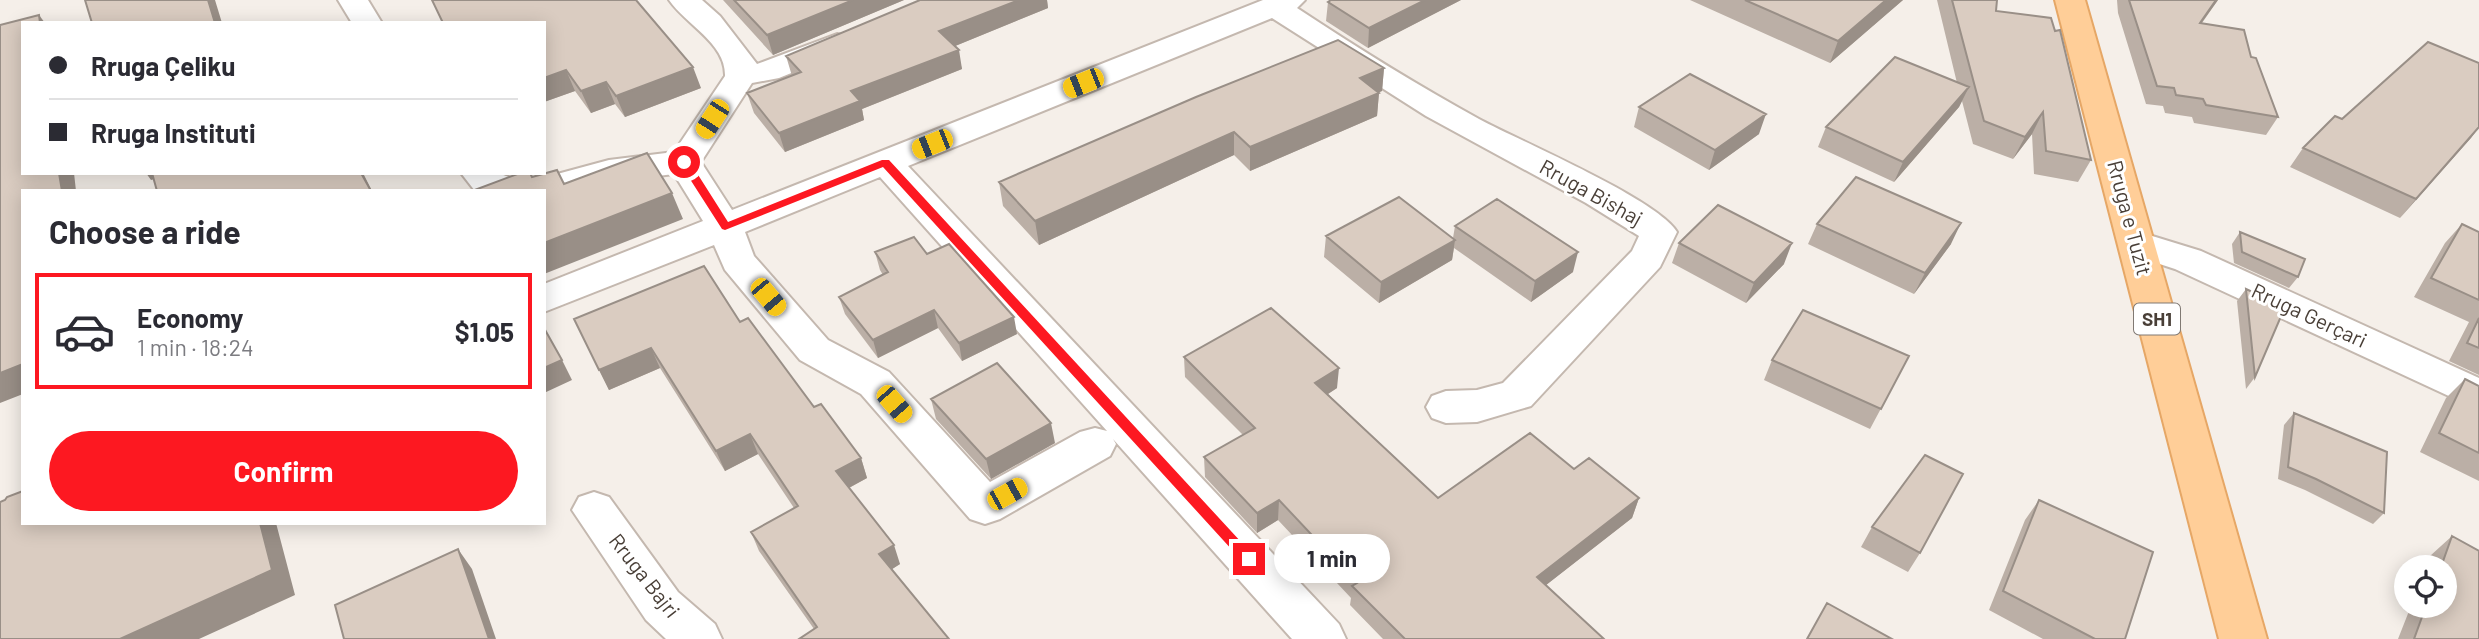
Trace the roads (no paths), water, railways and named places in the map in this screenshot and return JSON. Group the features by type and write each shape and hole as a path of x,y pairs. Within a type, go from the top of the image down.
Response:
{"main road":[{"name":"Rruga e Tuzit","path":"2070,0 2243,639"}],"street":[{"path":"353,0 366,21"},
{"path":"684,0 709,22 741,62 741,76 684,162"},
{"path":"546,298 1282,3"},
{"name":"Rruga Bishaj","path":"1282,3 1326,41 1492,140 1632,212 1659,232 1647,258 1517,395 1477,406 1446,407"},
{"path":"741,76 768,71 858,34"},
{"path":"541,189 584,175 646,163 684,162"},
{"path":"684,162 725,227 738,261 814,350 875,383 985,506 1095,444"},
{"path":"885,162 1322,639"},
{"path":"480,175 488,183 507,189"},
{"name":"Rruga Gerçari","path":"2136,243 2188,260 2479,395"},
{"name":"Rruga Bajri","path":"594,510 662,606 698,639"}]}
